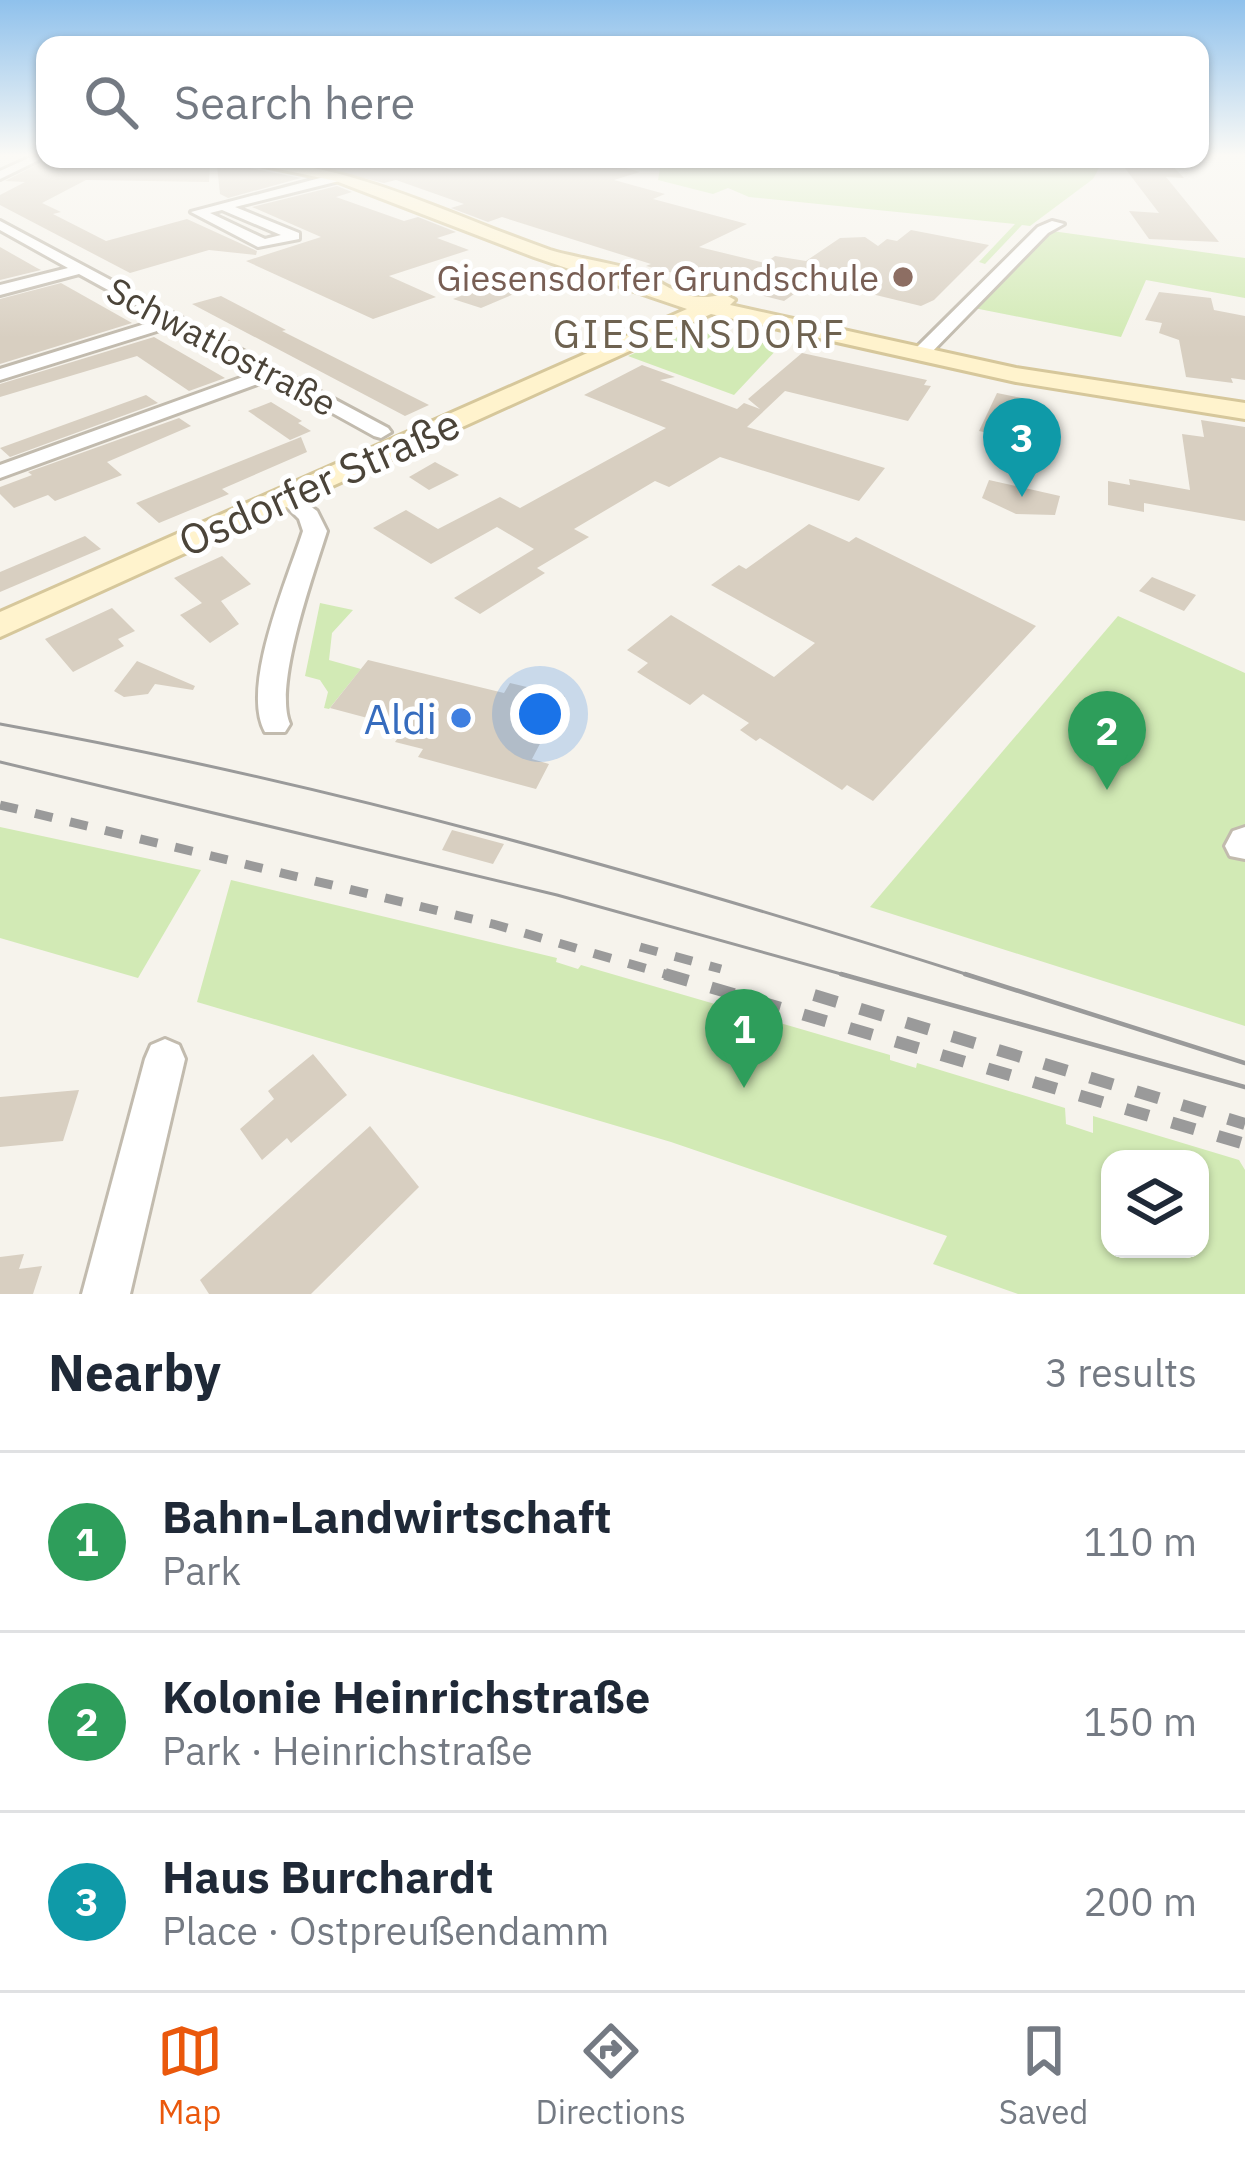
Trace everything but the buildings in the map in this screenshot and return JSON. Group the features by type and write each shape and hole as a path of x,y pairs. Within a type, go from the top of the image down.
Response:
{"main road":[{"path":"442,217 556,259 808,327 1016,375 1245,411"},
{"name":"Osdorfer Straße","path":"0,626 638,337 705,301"}],"street":[{"path":"209,217 263,244 295,238 249,217"},
{"path":"920,354 1042,230 1057,224"},
{"name":"Schwatlostraße","path":"0,225 380,432"},
{"path":"0,290 80,268"},
{"path":"0,375 175,320"},
{"path":"0,472 271,373"},
{"path":"274,724 270,712 282,636 315,531 309,516 288,496"},
{"path":"106,1294 165,1059"}],"green space":[{"path":"950,217 1042,217 1030,226 1022,225 985,264 979,262 1015,224"},
{"path":"1052,231 1245,258 1245,298 1146,280 1121,337 974,308"},
{"path":"687,330 780,346 734,395 628,356"},
{"path":"320,603 353,610 332,633 329,660 361,669 329,709 324,708 328,692 320,680 305,676"},
{"path":"1118,616 1245,673 1245,1026 870,907"},
{"path":"0,827 201,870 138,978 0,938"},
{"path":"231,880 557,958 556,962 578,969 581,965 890,1055 890,1060 916,1068 917,1063 1065,1108 1066,1124 1093,1133 1093,1116 1206,1150 1101,1150 1101,1258 1209,1258 1209,1151 1239,1160 1245,1170 1245,1294 1018,1294 933,1264 947,1236 671,1142 197,1002"}],"tram line":[{"path":"0,724 247,774 492,835 975,977"},
{"path":"0,762 557,895 852,977"},
{"path":"841,974 1245,1087"},
{"path":"965,974 1245,1063"}],"railway":[{"path":"0,805 493,924 675,977"},
{"path":"640,947 721,969"},
{"path":"665,974 1245,1144"},
{"path":"814,995 1245,1124"}],"place":[{"name":"Giesensdorfer Grundschule","path":"903,277"},
{"name":"Haus Burchardt","path":"1022,497"},
{"name":"Aldi","path":"461,718"},
{"name":"Kolonie Heinrichstraße","path":"1107,790"},
{"name":"Bahn-Landwirtschaft","path":"744,1088"}],"district":[{"name":"GIESENSDORF","path":"700,333"}]}
